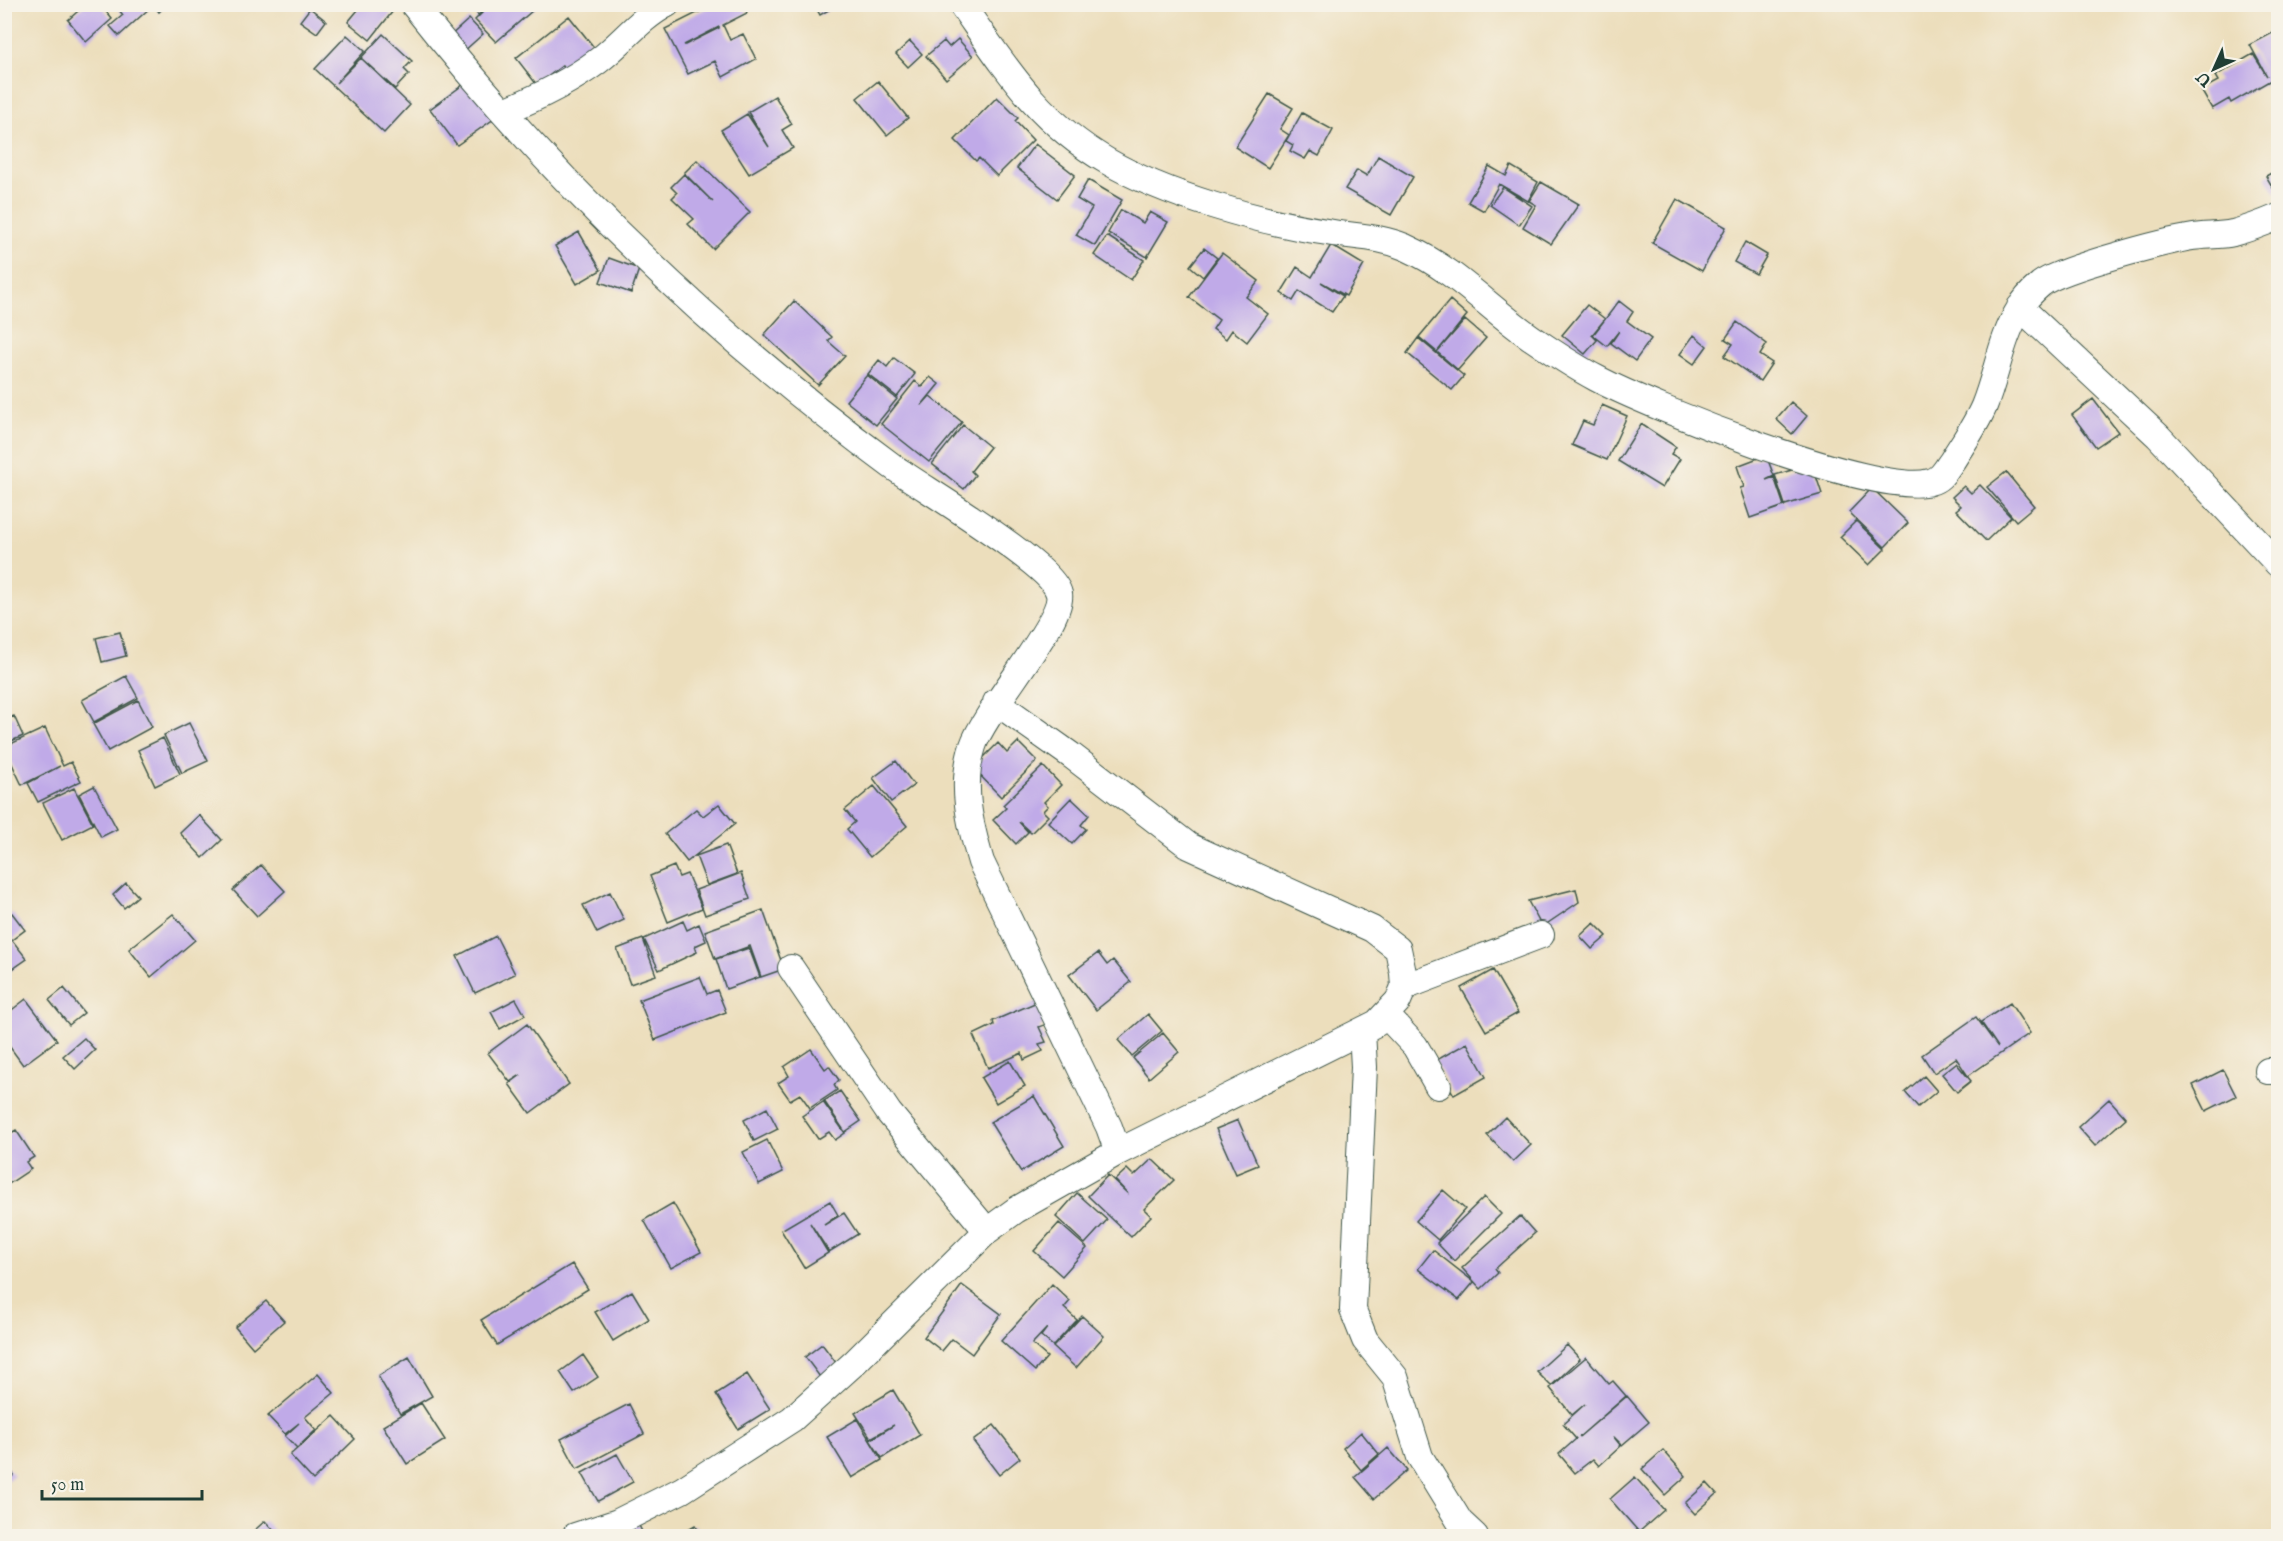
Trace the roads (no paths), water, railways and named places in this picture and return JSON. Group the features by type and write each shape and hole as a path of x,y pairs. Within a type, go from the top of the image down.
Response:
{"street":[{"path":"413,4 453,55 596,212 672,286 795,390 894,467 975,521 1050,578 1060,596 1059,607 996,702 973,747 967,791 969,822 981,862 1109,1127 1118,1152"},
{"path":"504,111 560,85 599,60 654,11 667,4"},
{"path":"961,4 1006,72 1032,102 1070,136 1108,162 1168,190 1206,203 1328,233 1371,236 1403,246 1453,274 1531,338 1594,378 1647,403 1732,435 1868,478 1897,483 1928,483 1942,476 1984,406 1999,357 2020,307 2042,283 2086,265 2192,237 2230,234 2278,217"},
{"path":"2020,307 2158,436 2278,564"},
{"path":"575,1536 618,1522 682,1490 792,1419 854,1363 987,1231 1016,1210 1118,1152 1301,1059 1362,1031 1386,1015 1398,1001 1404,987 1402,957 1392,943 1372,929 1189,846 1072,756 996,702"},
{"path":"1404,987 1541,935"},
{"path":"791,968 889,1113 987,1231"},
{"path":"1386,1015 1416,1046 1438,1086"},
{"path":"1362,1031 1364,1067 1353,1310 1365,1340 1395,1377 1420,1456 1460,1522 1475,1536"}]}
